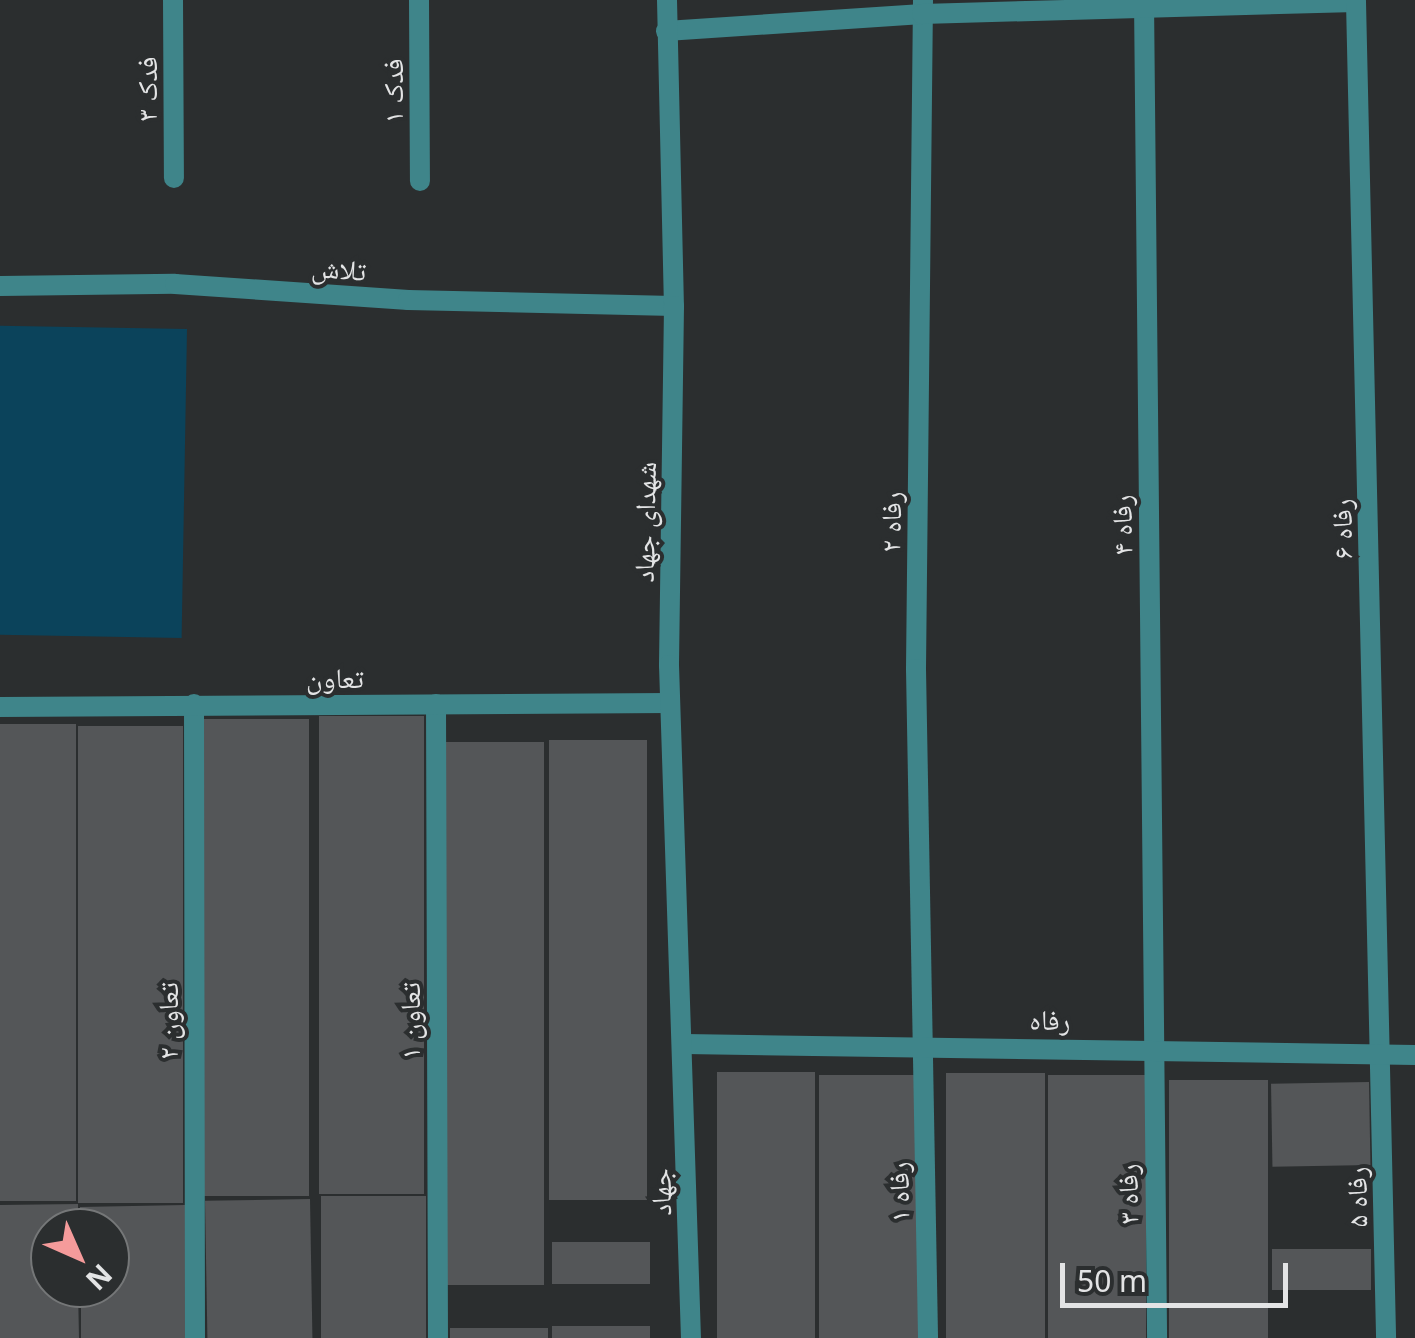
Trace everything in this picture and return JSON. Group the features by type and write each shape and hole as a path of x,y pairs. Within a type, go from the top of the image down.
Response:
{"street":[{"name":"فدک ۳","path":"173,0 174,178"},
{"name":"فدک ۱","path":"418,0 420,181"},
{"name":"شهدای جهاد","path":"668,0 674,306 670,704 684,1044"},
{"path":"666,31 922,7 1356,2"},
{"name":"رفاه ۶","path":"1356,2 1380,1054"},
{"name":"رفاه ۴","path":"1144,5 1153,1049"},
{"name":"رفاه ۲","path":"922,7 916,669 923,1044"},
{"name":"تلاش","path":"0,286 175,284 408,300 674,306"},
{"name":"تعاون ۲","path":"194,704 195,1338"},
{"name":"تعاون ۱","path":"436,704 438,1338"},
{"name":"تعاون","path":"0,706 670,704"},
{"name":"رفاه","path":"684,1044 923,1044 1415,1055"},
{"name":"جهاد","path":"684,1044 691,1338"},
{"name":"رفاه ۱","path":"923,1044 928,1338"},
{"name":"رفاه ۳","path":"1153,1049 1156,1338"},
{"name":"رفاه ۵","path":"1380,1054 1386,1338"}],"shaded area":[{"path":"0,326 187,329 182,638 0,635"}],"building":[{"path":"319,716 424,716 424,1194 319,1194"},
{"path":"203,719 309,719 309,1196 203,1196"},
{"path":"0,724 76,724 76,1201 0,1201"},
{"path":"78,726 183,726 183,1203 78,1203"},
{"path":"549,740 647,740 647,1200 549,1200"},
{"path":"446,742 544,742 544,1285 446,1285"},
{"path":"717,1072 815,1072 815,1338 717,1338"},
{"path":"946,1073 1045,1073 1045,1338 946,1338"},
{"path":"819,1075 918,1075 918,1338 819,1338"},
{"path":"1048,1075 1146,1075 1146,1338 1048,1338"},
{"path":"1169,1080 1268,1080 1268,1338 1169,1338"},
{"path":"1369,1082 1370,1165 1272,1167 1271,1084"},
{"path":"321,1196 426,1196 426,1338 321,1338"},
{"path":"310,1199 312,1338 207,1338 205,1201"},
{"path":"78,1204 78,1208 30,1208 30,1308 78,1308 79,1338 0,1338 0,1205"},
{"path":"185,1205 186,1338 81,1338 81,1308 130,1308 130,1208 80,1207"},
{"path":"552,1242 650,1242 650,1284 552,1284"},
{"path":"1272,1249 1371,1249 1371,1290 1272,1290"},
{"path":"552,1326 650,1326 650,1338 552,1338"},
{"path":"450,1328 548,1328 548,1338 450,1338"}]}
